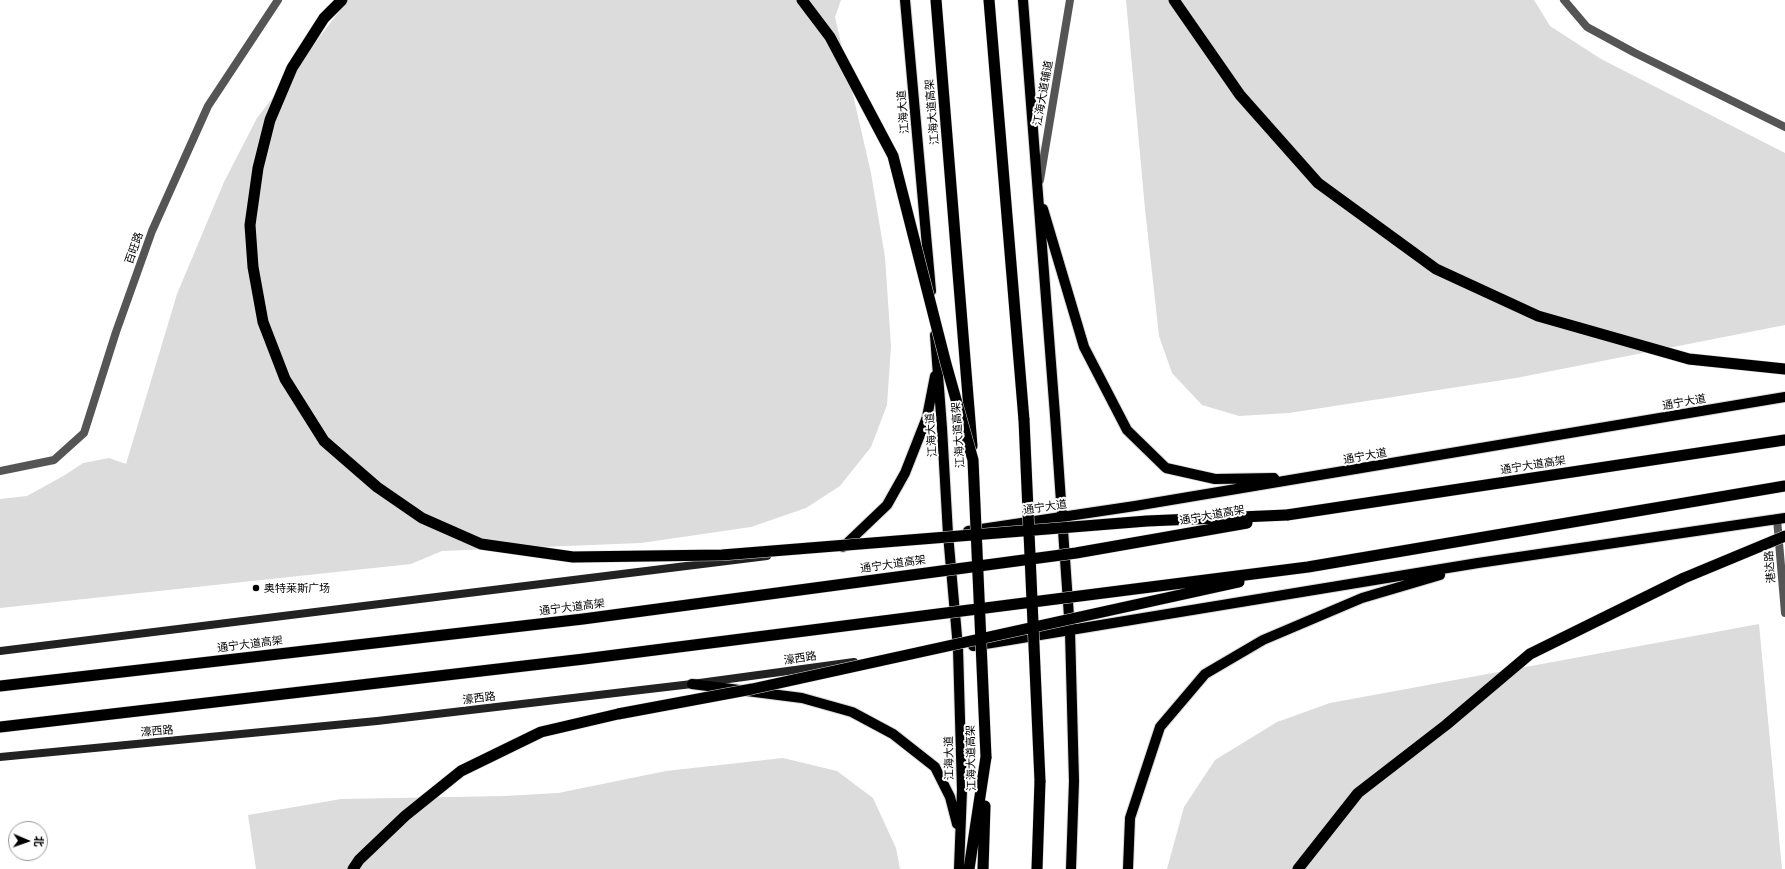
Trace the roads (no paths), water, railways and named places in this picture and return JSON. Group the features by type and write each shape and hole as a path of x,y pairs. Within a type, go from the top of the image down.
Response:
{"highway":[{"path":"342,0 324,18 292,68 270,120 258,168 250,225 253,267 263,322 285,379 324,441 377,487 422,518 481,544 574,557 722,555 1147,521 1287,515"},
{"path":"802,0 830,37 894,156 946,364 973,460"},
{"name":"江海大道高架","path":"936,0 973,460 986,757 983,869"},
{"path":"989,0 1024,420 1040,781 1037,869"},
{"path":"1174,0 1240,95 1318,183 1436,269 1538,316 1689,359 1785,369"},
{"name":"通宁大道高架","path":"0,686 630,612 1076,553 1287,515 1785,440"},
{"path":"0,726 584,659 1308,567 1785,486"},
{"path":"1298,869 1358,793 1446,725 1530,654 1684,578 1785,536"},
{"path":"353,869 359,860 405,816 461,771 541,732 618,714 752,689 1308,567"},
{"path":"969,869 986,757"}],"main road":[{"name":"江海大道","path":"905,0 937,362 948,534 958,648 962,790 959,869"},
{"path":"1023,0 1063,516 1070,631 1074,782 1071,869"},
{"path":"1038,190 1084,347 1127,430 1166,468 1215,479 1308,478"},
{"path":"843,547 886,505 905,473 927,417 937,362"},
{"name":"通宁大道","path":"948,534 1308,478 1785,398"},
{"path":"958,648 1070,631 1478,563 1781,519"},
{"path":"0,651 261,620 948,534"},
{"path":"1128,869 1130,818 1160,727 1206,674 1264,640 1362,598 1478,563"},
{"name":"濠西路","path":"0,757 377,721 692,684 958,648"},
{"path":"692,684 802,698 852,712 893,734 935,767 950,797 960,836"}],"street":[{"name":"百旺路","path":"0,471 54,460 84,433 116,332 152,231 195,133 208,106 278,0"},
{"name":"江海大道辅道","path":"1038,190 1070,0"},
{"path":"1564,0 1587,27 1635,53 1785,127"},
{"name":"港达路","path":"1781,519 1785,613"}],"place":[{"name":"奥特莱斯广场","path":"256,588"}]}
